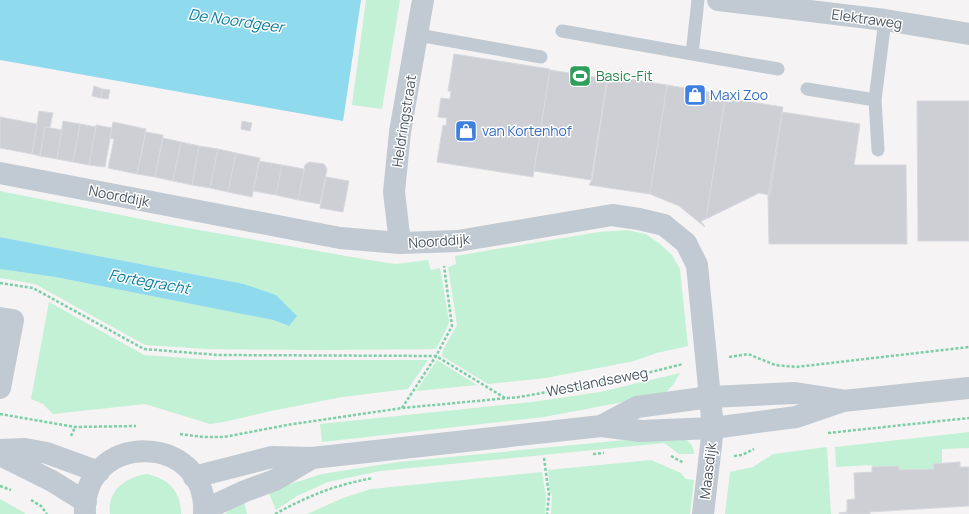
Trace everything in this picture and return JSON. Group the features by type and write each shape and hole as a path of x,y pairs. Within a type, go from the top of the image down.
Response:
{"street":[{"name":"Heldringstraat","path":"400,243 394,192 400,132 424,0"},
{"name":"Elektraweg","path":"718,0 743,1 885,20 969,34"},
{"name":"Noorddijk","path":"0,173 340,238 400,243 458,241 612,215 640,218 664,225 686,244 697,265 713,428"},
{"path":"0,318 13,320 0,388"},
{"path":"194,477 272,457 312,458 601,426 641,431 713,428 796,417 843,401 969,388"},
{"path":"601,426 637,407 710,398 795,393 843,401"},
{"name":"Maasdijk","path":"703,514 713,428"},
{"path":"0,450 26,449 47,453 99,472"},
{"path":"0,455 52,481 86,508 90,486 99,472 106,465 123,454 143,450 163,453 181,462 194,477 201,492 204,512 275,480 312,458"}],"lane":[{"path":"692,54 698,0"},
{"path":"878,150 875,100 885,20"},
{"path":"562,31 778,69"},
{"path":"418,35 540,57"},
{"path":"807,89 875,100"}],"path":[{"path":"402,408 436,356 452,326 441,242"},
{"path":"0,283 34,288 144,349 218,355 436,356 505,398"},
{"name":"Westlandseweg","path":"224,437 286,425 402,408 505,398 623,379 668,366 748,354 775,365 796,367 969,347"},
{"path":"0,414 75,427"},
{"path":"822,434 969,418"},
{"path":"664,452 685,463 742,455 756,448"},
{"path":"589,454 612,452"},
{"path":"536,459 551,457"},
{"path":"544,458 549,495 547,514"},
{"path":"275,514 308,496 344,483 378,477"},
{"path":"0,486 17,493"},
{"path":"29,499 41,506 48,514"}],"green space":[{"path":"366,0 400,0 382,109 352,105"},
{"path":"0,191 176,226 363,259 395,264 428,260 431,270 440,268 449,321 448,326 436,349 206,349 145,345 35,284 0,278 0,269 55,277 273,320 288,326 244,284 0,237"},
{"path":"627,230 646,234 660,244 672,255 680,269 688,346 657,353 634,361 546,378 488,384 442,356 443,350 457,325 448,267 456,264 455,256 599,232"},
{"path":"49,302 144,355 214,360 428,360 408,389 342,397 224,422 210,424 145,404 53,414 43,404 31,399"},
{"path":"437,360 477,385 416,391"},
{"path":"680,373 673,385 664,394 639,399 544,417 322,442 320,424 532,402 600,392"},
{"path":"969,432 969,448 942,449 942,463 933,464 934,469 899,470 898,466 872,467 871,465 836,467 835,447"},
{"path":"677,435 691,444 694,454 679,454 664,443 380,471 328,482 297,496 276,510 268,491 322,474 398,462"},
{"path":"827,447 831,514 725,514 730,472 753,467 773,454"},
{"path":"651,460 681,473 686,479 694,480 690,514 551,514 552,494 550,494 548,470"},
{"path":"542,472 546,496 545,514 307,514 343,498 371,489"},
{"path":"147,474 162,479 172,487 179,499 181,514 110,514 112,498 120,486 132,478"},
{"path":"0,499 23,512 26,514 0,514"},
{"path":"244,502 247,514 225,514 234,506"}],"water":[{"name":"De Noordgeer","path":"0,0 361,0 343,121 0,60"},
{"name":"Fortegracht","path":"0,237 244,284 276,295 297,316 289,326 273,320 55,277 0,269"}],"building":[{"path":"454,54 550,69 533,177 437,162 443,125 446,126 447,118 438,117 441,98 450,99 451,91 448,91"},
{"path":"550,70 607,79 591,180 534,171"},
{"path":"608,76 667,85 650,194 589,185 592,180"},
{"path":"667,85 726,95 706,219 701,221 705,227 679,206 650,194"},
{"path":"94,86 102,89 101,98 92,96"},
{"path":"102,89 110,90 108,99 101,98"},
{"path":"725,98 783,107 770,195 759,193 706,219"},
{"path":"917,101 969,101 969,241 918,241"},
{"path":"39,111 53,113 50,127 45,127 40,156 32,154"},
{"path":"782,112 860,124 854,165 906,165 907,244 769,244 768,196"},
{"path":"0,117 37,124 32,154 0,148"},
{"path":"63,121 80,124 73,162 57,159"},
{"path":"242,121 252,123 250,131 241,129"},
{"path":"113,122 146,129 137,174 108,168 114,139 110,138"},
{"path":"80,124 96,127 89,165 73,162"},
{"path":"96,125 112,128 105,167 89,165"},
{"path":"45,127 62,130 57,159 40,156"},
{"path":"146,132 163,135 155,177 137,174"},
{"path":"163,138 181,142 173,181 155,177"},
{"path":"181,142 199,146 192,185 173,181"},
{"path":"199,146 218,149 210,188 192,185"},
{"path":"218,149 236,153 228,192 210,188"},
{"path":"236,153 260,158 252,197 228,192"},
{"path":"259,161 282,165 276,195 253,191"},
{"path":"309,162 324,164 327,169 320,204 298,200 305,165"},
{"path":"282,165 304,169 298,200 276,195"},
{"path":"326,177 349,181 343,212 320,208"},
{"path":"960,462 960,467 969,467 969,506 870,512 870,514 839,514 847,512 847,500 855,499 854,473 872,472 872,467 898,466 899,470 934,469 933,464"}],"place":[{"name":"Basic-Fit","path":"580,76"},
{"name":"Maxi Zoo","path":"695,95"},
{"name":"van Kortenhof","path":"466,131"}]}
